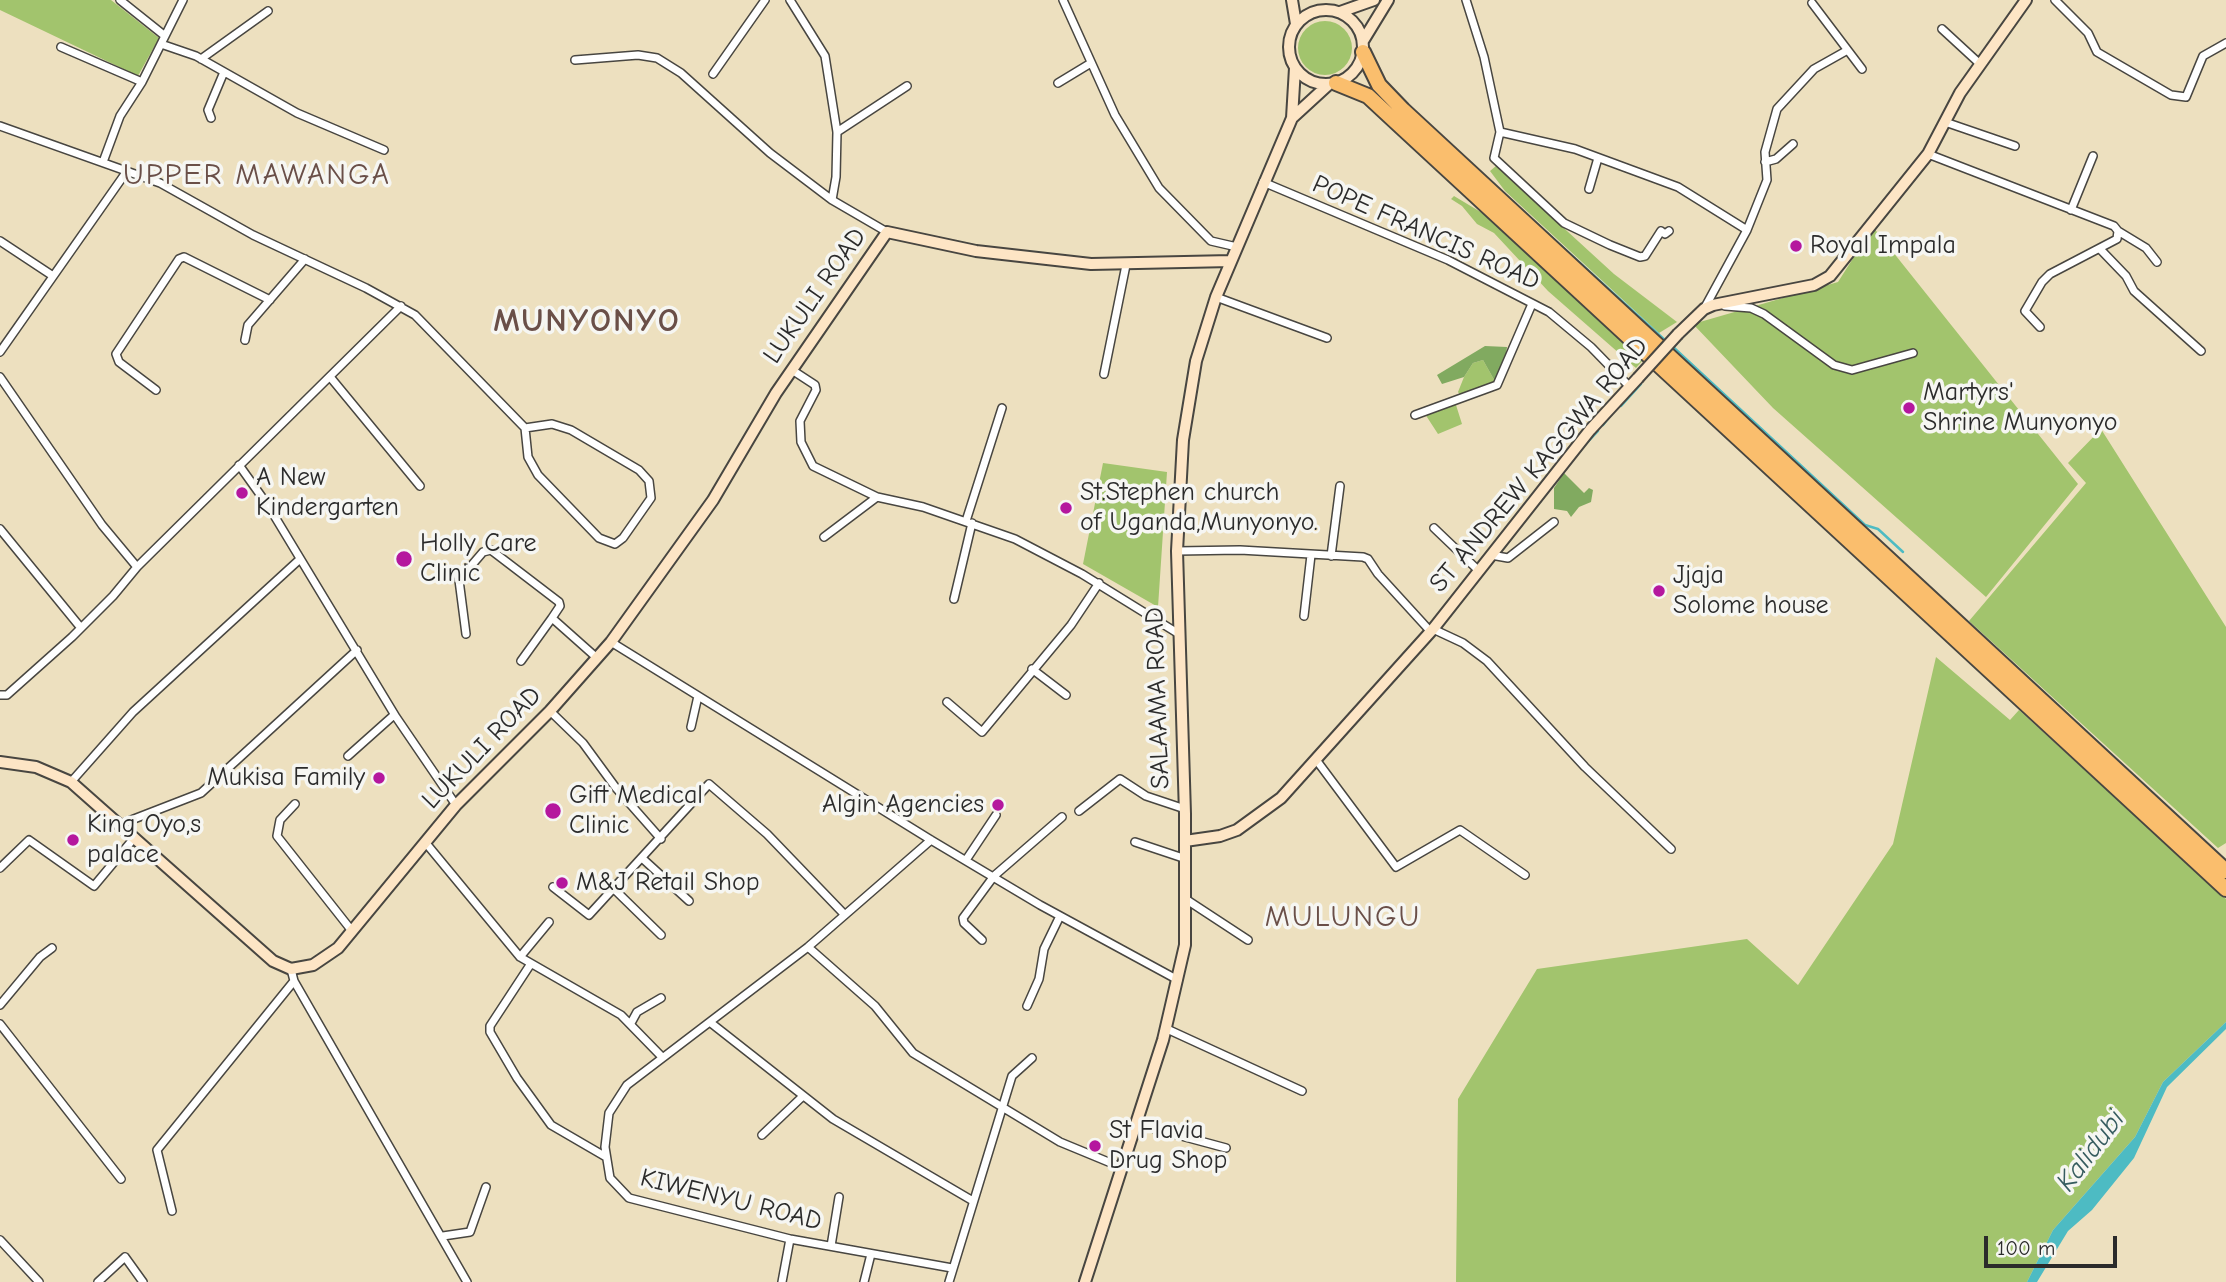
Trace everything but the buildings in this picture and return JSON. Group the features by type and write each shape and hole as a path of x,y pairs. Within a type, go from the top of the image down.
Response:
{"highway":[{"path":"1363,46 1379,85 1403,110 2028,698 2226,889"},
{"path":"1332,84 1368,96 2028,698 2226,872"}],"street":[{"path":"120,0 163,40 297,113 384,150"},
{"path":"103,162 120,116 142,82 183,0"},
{"path":"713,74 765,0"},
{"path":"790,0 824,52 837,132 836,177 832,200"},
{"path":"1063,0 1115,115 1159,188 1211,241 1237,247"},
{"path":"1293,0 1296,24 1288,46 1295,68 1313,82 1332,84 1354,71 1363,46 1388,0"},
{"path":"1318,0 1355,23 1363,46"},
{"path":"1296,24 1310,12 1334,11 1374,0"},
{"path":"1466,0 1484,57 1500,132 1494,158 1564,223 1640,257 1645,256 1661,231 1665,234 1669,231"},
{"path":"1709,307 1814,285 1830,276 1928,154 1980,64 2026,0"},
{"path":"2055,0 2088,33 2097,52 2171,95 2186,97 2203,56 2226,43"},
{"path":"1812,3 1862,69"},
{"path":"201,59 268,11"},
{"path":"1942,29 1980,64"},
{"path":"61,47 142,82"},
{"path":"1709,307 1747,230 1767,180 1765,162 1777,109 1814,69 1846,51"},
{"path":"575,60 638,55 657,58 681,73 770,153 832,200 887,232 976,251 1091,264 1231,261"},
{"path":"1058,83 1091,63"},
{"name":"SALAAMA ROAD","path":"1085,1282 1167,1029 1180,981 1185,945 1187,900 1177,551 1180,474 1188,402 1199,349 1216,297 1292,118 1295,68"},
{"path":"211,118 208,110 224,72"},
{"name":"SALAAMA ROAD","path":"1292,118 1332,84"},
{"path":"837,132 907,86"},
{"path":"1945,122 2015,146"},
{"path":"0,127 160,183 253,235 415,315 526,428 528,457 538,475 599,538 615,544 623,538 651,498 649,481 639,470 571,430 552,424 526,428"},
{"path":"1500,132 1575,149 1678,187 1747,230"},
{"path":"1765,162 1776,159 1794,144"},
{"path":"1928,154 2114,226 2146,248 2157,262"},
{"path":"2071,210 2093,156"},
{"path":"1589,189 1598,158"},
{"path":"0,352 127,172"},
{"name":"POPE FRANCIS ROAD","path":"1263,182 1448,260 1532,304 1564,323 1630,387"},
{"path":"2040,327 2025,311 2042,282 2050,274 2117,239 2118,231"},
{"name":"LUKULI ROAD","path":"291,969 313,965 328,957 456,805 550,711 611,642 713,500 792,370 887,232"},
{"path":"0,241 52,276"},
{"path":"2100,249 2126,276 2134,291 2201,351"},
{"path":"156,390 119,362 116,354 179,259 184,257 270,300"},
{"path":"246,340 248,325 304,259"},
{"path":"1104,374 1126,265"},
{"path":"1216,297 1327,338"},
{"path":"1415,415 1497,385 1532,304"},
{"path":"0,695 7,695 81,628 137,567 401,306"},
{"path":"1709,307 1751,308 1764,314 1815,354 1834,365 1852,370 1913,352"},
{"name":"ST ANDREW KAGGWA ROAD","path":"1185,841 1220,836 1248,824 1270,808 1317,761 1432,631 1590,430 1678,334 1709,307"},
{"path":"792,370 815,385 816,390 800,421 801,442 813,466 877,497 969,522 1015,539 1099,583 1179,634"},
{"path":"0,377 102,525 137,567"},
{"path":"331,378 420,486"},
{"path":"954,598 969,522 1002,408"},
{"path":"239,465 358,650 394,715 456,805"},
{"path":"1331,556 1340,486"},
{"path":"824,537 877,497"},
{"path":"1491,555 1508,558 1553,522"},
{"path":"1434,528 1479,571"},
{"path":"0,529 81,628"},
{"path":"466,634 459,580 487,550 559,602 560,606 521,661"},
{"path":"1177,551 1240,550 1368,559 1378,574 1432,631 1463,643 1487,661 1585,767 1671,849"},
{"path":"1304,615 1311,555"},
{"path":"71,782 133,712 300,559"},
{"path":"947,702 982,732 1071,625 1099,583"},
{"path":"552,618 597,657"},
{"path":"611,642 931,840 1060,916 1180,981"},
{"path":"121,824 201,793 358,650"},
{"path":"1032,669 1066,695"},
{"path":"691,727 698,696"},
{"path":"550,711 583,743 616,788 661,839"},
{"path":"348,756 394,715"},
{"path":"1317,761 1396,867 1460,830 1525,875"},
{"path":"0,762 36,768 71,782 262,952 291,969 294,981 443,1236 467,1282"},
{"path":"1079,811 1120,779 1146,796 1185,809"},
{"path":"553,887 586,915 643,859 709,784 775,841 844,914"},
{"path":"295,804 280,820 277,836 352,931"},
{"path":"966,860 996,815"},
{"path":"982,940 963,919 994,876 1062,817"},
{"path":"0,868 29,841 94,886 135,837"},
{"name":"KIWENYU ROAD","path":"931,840 808,947 627,1085 614,1100 606,1125 606,1157 610,1178 629,1198 790,1239 951,1268"},
{"path":"425,842 520,957 530,965 606,1005 631,1023 662,1058"},
{"path":"1135,842 1186,859"},
{"path":"643,859 688,901"},
{"path":"614,889 662,935"},
{"path":"1187,900 1248,940"},
{"path":"1027,1006 1039,979 1044,949 1060,916"},
{"path":"520,957 549,922"},
{"path":"808,947 874,1006 909,1050 1003,1109 1080,1152 1124,1168"},
{"path":"0,1005 40,957 52,948"},
{"path":"530,965 490,1026 491,1032 517,1078 551,1125 606,1157"},
{"path":"173,1211 157,1150 294,981"},
{"path":"631,1023 638,1012 662,998"},
{"path":"711,1023 846,1127 973,1201"},
{"path":"0,1024 121,1179"},
{"path":"1167,1029 1302,1091"},
{"path":"949,1282 951,1268 1012,1076 1032,1058"},
{"path":"762,1135 803,1096"},
{"path":"1137,1124 1226,1148"},
{"path":"443,1236 470,1232 486,1187"},
{"path":"831,1246 839,1196"},
{"path":"782,1282 790,1239"},
{"path":"0,1240 39,1282"},
{"path":"864,1282 871,1254"},
{"path":"98,1282 125,1256 143,1282"}],"green space":[{"path":"0,0 111,0 159,38 138,76 0,10"},
{"path":"1330,21 1340,25 1348,33 1352,48 1348,63 1340,71 1320,75 1310,71 1302,63 1298,43 1302,33 1310,25"},
{"path":"1496,166 1614,274 1677,322 1659,333 1505,191 1490,171"},
{"path":"1454,196 1489,217 1643,360 1636,368 1548,291 1494,233 1477,224 1462,206 1451,199"},
{"path":"1873,227 2078,484 1986,597 1773,408 1693,324 1838,282"},
{"path":"1485,346 1507,347 1504,370 1497,385 1483,360 1473,363 1464,377 1442,384 1437,375"},
{"path":"1483,360 1497,385 1462,398 1458,392 1464,377 1473,363"},
{"path":"1456,405 1462,424 1438,434 1425,414"},
{"path":"2101,429 2226,627 2226,843 2218,848 1969,621 2086,483 2068,463"},
{"path":"1103,463 1167,472 1158,607 1083,564"},
{"path":"1564,473 1584,493 1589,488 1593,490 1591,502 1579,507 1571,517 1567,511 1554,509 1554,488"},
{"path":"1936,657 2010,720 2019,710 2226,899 2226,1022 2163,1082 2135,1137 2053,1230 2027,1282 1456,1282 1458,1099 1537,969 1747,939 1798,985 1893,844"}],"water":[{"path":"2226,1022 2226,1029 2167,1087 2134,1158 2092,1210 2068,1231 2037,1282 2027,1282 2053,1230 2135,1137 2163,1082"}],"waterway":[{"path":"1506,196 1667,342"},
{"path":"1672,346 1865,525 1878,529 1903,552"},
{"path":"1621,406 1641,384"},
{"path":"1603,425 1614,411"},
{"path":"1583,447 1598,431"}],"place":[{"name":"Royal Impala","path":"1796,246"},
{"name":"Martyrs' Shrine Munyonyo","path":"1909,408"},
{"name":"A New Kindergarten","path":"242,493"},
{"name":"St.Stephen church of Uganda,Munyonyo.","path":"1066,508"},
{"name":"Holly Care Clinic","path":"404,559"},
{"name":"Jjaja Solome house","path":"1659,591"},
{"name":"Mukisa Family","path":"379,778"},
{"name":"Algin Agencies","path":"998,805"},
{"name":"Gift Medical Clinic","path":"553,811"},
{"name":"King Oyo,s palace","path":"73,840"},
{"name":"M&J Retail Shop","path":"562,883"},
{"name":"St Flavia Drug Shop","path":"1095,1146"}],"district":[{"name":"UPPER MAWANGA","path":"257,176"},
{"name":"MUNYONYO","path":"587,322"},
{"name":"MULUNGU","path":"1343,918"}],"water label":[{"name":"Kalidubi","path":"2091,1151"}]}
